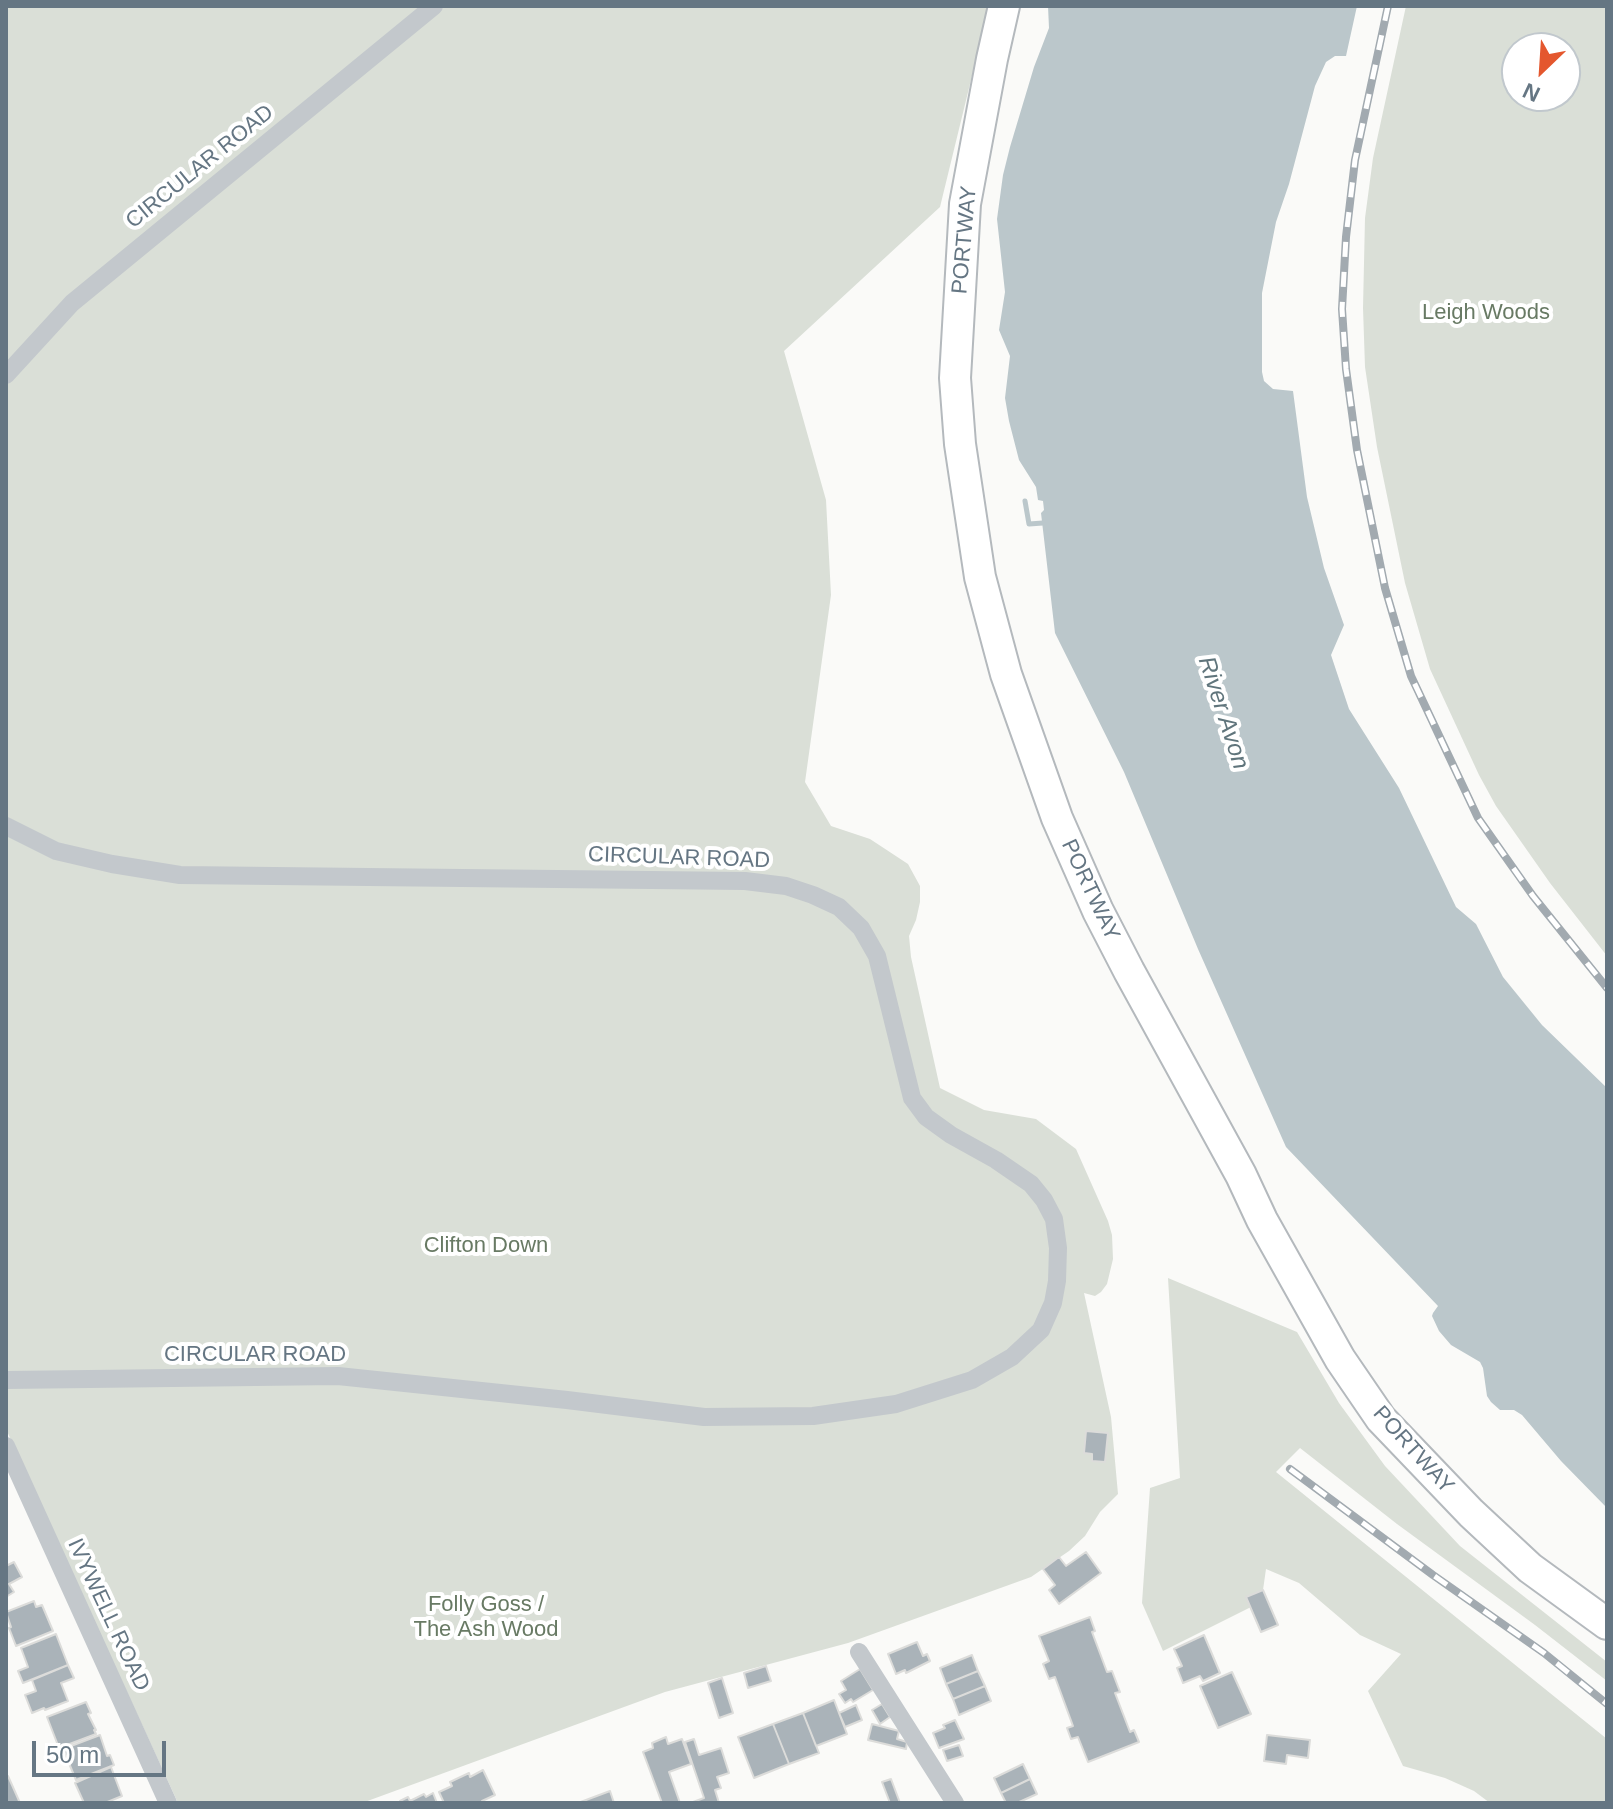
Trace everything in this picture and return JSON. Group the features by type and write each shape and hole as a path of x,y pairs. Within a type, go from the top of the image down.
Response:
{"highway":[{"name":"PORTWAY","path":"1004,6 965,204 955,378 960,444 980,577 1006,674 1057,818 1098,911 1129,971 1340,1359 1381,1419 1471,1513 1530,1568 1607,1624"}],"street":[{"name":"CIRCULAR ROAD","path":"6,375 72,303 434,6"},
{"name":"CIRCULAR ROAD","path":"6,826 56,851 180,875 745,881 786,886 813,895 839,907 861,928 877,956 912,1098 926,1117 1031,1184 1054,1219 1058,1259 1053,1303 1041,1330 1012,1357 972,1380 896,1404 813,1416 704,1417 338,1376 6,1380"},
{"name":"IVYWELL ROAD","path":"6,1446 168,1803"},
{"path":"859,1652 955,1803"}],"green space":[{"name":"Clifton Down","path":"6,6 989,6 940,207 784,351 826,500 831,595 805,782 831,826 870,839 908,864 920,886 920,902 909,936 911,957 940,1088 984,1110 1036,1119 1076,1149 1112,1235 1113,1259 1107,1284 1095,1296 1084,1293 1111,1417 1118,1494 1100,1512 1085,1536 1031,1577 848,1643 665,1692 362,1803 178,1803 6,1429"},
{"name":"Leigh Woods","path":"1406,6 1607,6 1607,956 1496,806 1430,669 1405,583 1377,447 1365,367 1365,218 1373,158"},
{"path":"1168,1278 1297,1332 1339,1403 1385,1466 1460,1546 1607,1662 1607,1681 1300,1448 1276,1472 1607,1739 1607,1803 1490,1803 1474,1791 1445,1778 1403,1766 1368,1691 1401,1654 1360,1635 1299,1583 1266,1569 1263,1590 1246,1597 1251,1607 1163,1651 1142,1603 1150,1488 1180,1478"}],"water":[{"name":"River Avon","path":"1048,6 1357,6 1346,56 1335,56 1326,62 1315,86 1276,222 1262,293 1262,372 1264,381 1273,389 1293,391 1307,497 1324,568 1344,625 1331,655 1349,709 1399,788 1456,907 1476,924 1503,977 1542,1025 1607,1088 1607,1508 1522,1415 1514,1410 1500,1410 1491,1402 1480,1362 1451,1345 1439,1331 1432,1316 1438,1306 1286,1147 1124,772 1055,633 1041,513 1044,510 1043,501 1038,500 1036,487 1019,460 1005,398 1010,356 999,330 1005,292 997,219 1010,147 1049,28"}],"building":[{"path":"1086,1431 1108,1433 1105,1462 1092,1461 1092,1454 1084,1453"},
{"path":"1086,1552 1101,1573 1059,1604 1049,1590 1055,1585 1043,1569 1059,1557 1066,1566"},
{"path":"14,1562 22,1577 9,1584 14,1592 6,1597 6,1566"},
{"path":"1263,1590 1278,1625 1261,1632 1246,1597"},
{"path":"34,1601 36,1607 42,1605 53,1631 16,1646 6,1612"},
{"path":"1090,1617 1095,1631 1092,1632 1107,1672 1112,1671 1120,1692 1115,1693 1130,1732 1134,1730 1139,1742 1088,1762 1078,1737 1071,1739 1067,1728 1073,1726 1055,1677 1049,1679 1043,1664 1049,1661 1039,1636"},
{"path":"56,1634 68,1665 23,1683 18,1671 28,1667 21,1648"},
{"path":"1204,1635 1220,1673 1203,1681 1200,1676 1183,1683 1177,1668 1182,1666 1174,1649"},
{"path":"917,1642 923,1656 927,1654 930,1661 906,1673 905,1670 896,1674 888,1654"},
{"path":"972,1655 978,1671 946,1684 940,1668"},
{"path":"68,1665 74,1678 61,1683 68,1701 32,1713 25,1695 36,1691 32,1680"},
{"path":"766,1666 771,1681 748,1688 744,1673"},
{"path":"860,1669 873,1690 853,1702 851,1699 845,1703 839,1694 846,1690 841,1681"},
{"path":"978,1671 985,1686 953,1699 946,1684"},
{"path":"1232,1672 1251,1714 1218,1728 1200,1686"},
{"path":"722,1678 733,1713 719,1718 708,1683"},
{"path":"985,1686 991,1701 959,1715 953,1699"},
{"path":"834,1700 847,1734 816,1746 803,1713"},
{"path":"86,1702 96,1734 59,1748 47,1717"},
{"path":"882,1704 890,1717 880,1724 872,1710"},
{"path":"856,1705 862,1720 845,1727 839,1713"},
{"path":"803,1713 819,1753 789,1764 773,1724"},
{"path":"955,1720 964,1739 939,1748 933,1733"},
{"path":"773,1724 789,1764 754,1778 738,1737"},
{"path":"872,1724 899,1731 897,1739 907,1742 906,1749 868,1740"},
{"path":"100,1735 107,1756 110,1755 114,1765 76,1780 63,1749"},
{"path":"1267,1735 1310,1740 1308,1758 1287,1755 1286,1764 1264,1761"},
{"path":"666,1737 668,1744 682,1739 691,1764 669,1772 680,1803 662,1803 643,1752 653,1748 652,1743"},
{"path":"694,1739 699,1755 721,1748 729,1773 717,1777 721,1788 715,1790 719,1803 693,1802 704,1798 685,1742"},
{"path":"959,1745 963,1756 947,1761 943,1750"},
{"path":"1023,1764 1030,1779 1001,1793 994,1778"},
{"path":"111,1767 122,1796 105,1803 84,1803 75,1783"},
{"path":"483,1770 495,1795 483,1803 444,1803 439,1792 452,1786 450,1782"},
{"path":"8,1776 20,1803 6,1803"},
{"path":"891,1779 900,1803 890,1803 882,1782"},
{"path":"1030,1779 1037,1794 1017,1803 1006,1803 1001,1793"},
{"path":"610,1791 614,1803 578,1803"},
{"path":"433,1793 437,1803 400,1801 408,1797 410,1801"}],"waterway":[{"path":"1025,501 1029,524 1043,523"}],"railway":[{"path":"1388,6 1355,160 1342,309 1357,450 1385,588 1411,676 1478,818 1533,896 1607,988"},
{"path":"1290,1469 1544,1653 1607,1704"}],"park label":[{"name":"Folly Goss / The Ash Wood","path":"486,1618"}]}
